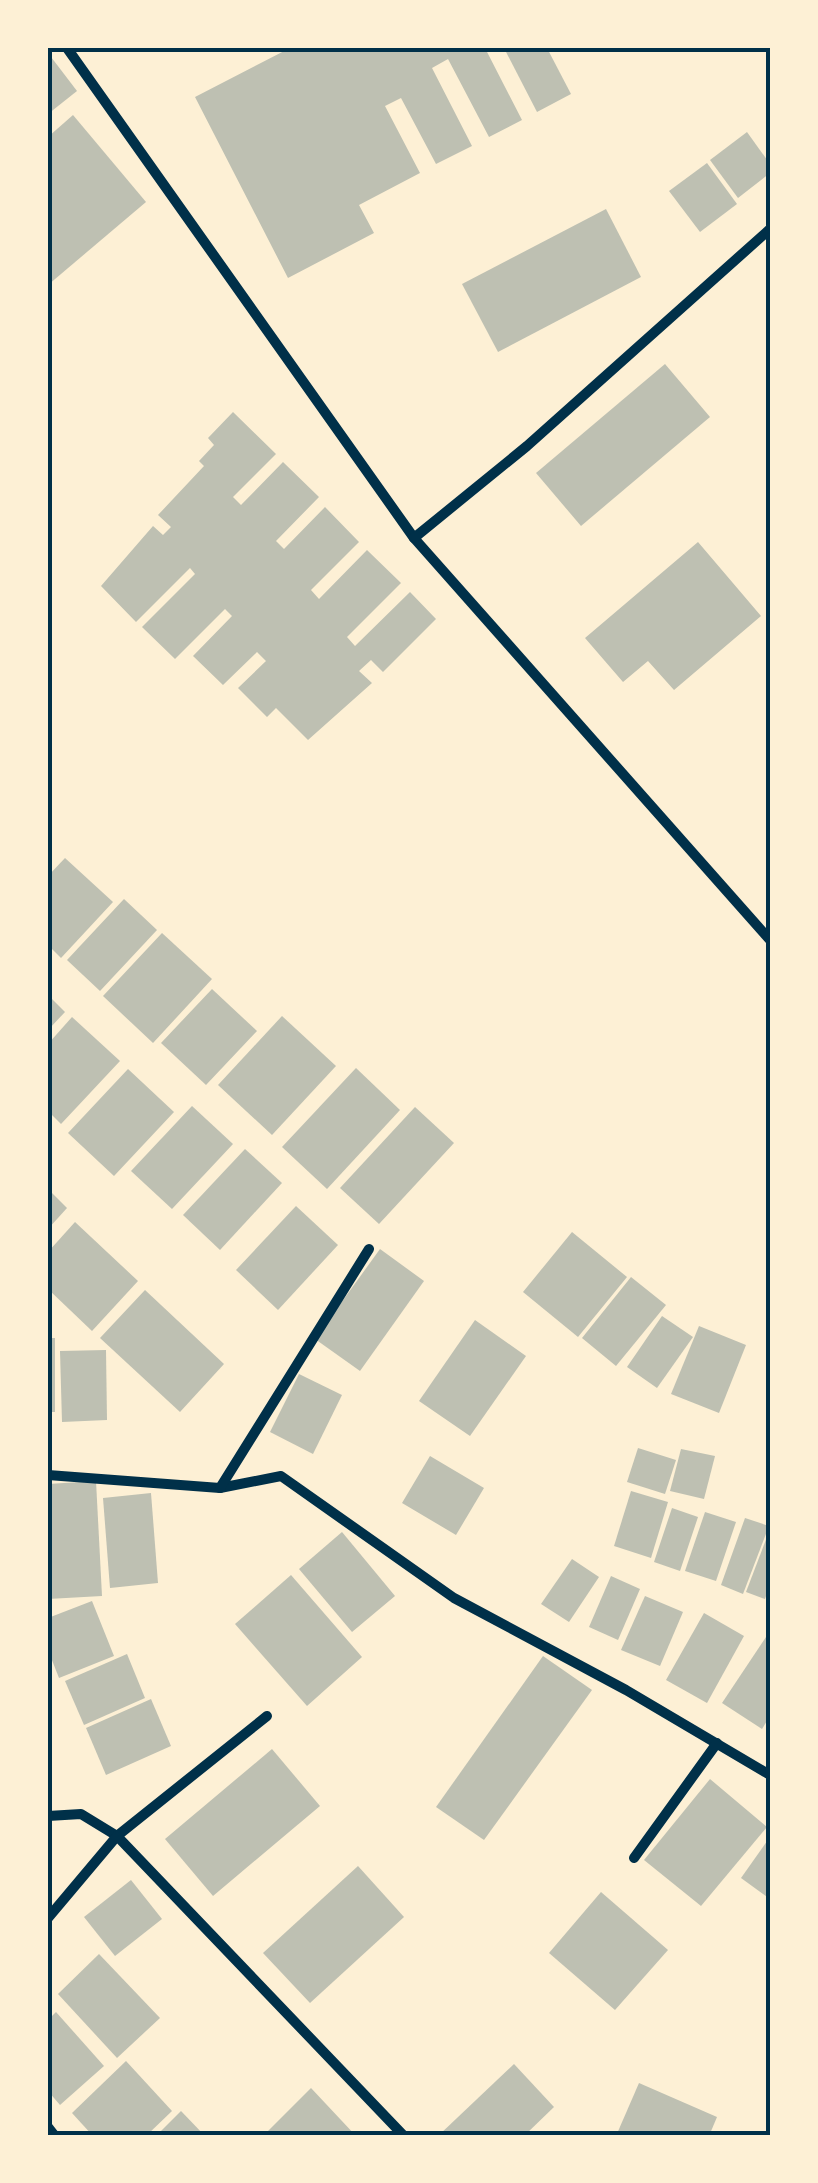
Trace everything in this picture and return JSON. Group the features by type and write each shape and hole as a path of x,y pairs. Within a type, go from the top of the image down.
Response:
{"street":[{"path":"68,48 414,538 770,940"},
{"path":"414,538 528,446 770,229"},
{"path":"220,1488 369,1249"},
{"path":"48,1475 220,1488 281,1476 454,1598 770,1775"},
{"path":"48,1918 117,1836 266,1716"},
{"path":"634,1858 717,1743"},
{"path":"48,1816 82,1814 117,1836 404,2136"},
{"path":"48,2127 55,2136"}],"building":[{"path":"290,48 485,48 522,120 489,137 448,59 432,68 472,146 436,164 401,98 385,106 420,173 359,205 374,233 288,278 195,97"},
{"path":"504,48 547,48 571,94 537,112"},
{"path":"48,53 77,91 48,114"},
{"path":"73,115 146,202 48,285 48,137"},
{"path":"747,132 770,164 770,173 738,198 710,160"},
{"path":"707,163 737,204 700,232 669,191"},
{"path":"606,209 641,277 498,352 462,284"},
{"path":"665,364 710,417 581,526 536,473"},
{"path":"233,412 276,454 233,497 241,505 283,462 319,497 276,541 284,549 325,507 359,542 311,590 319,599 367,550 401,583 347,637 355,646 410,592 436,619 383,672 371,660 359,671 372,683 308,740 276,708 267,717 238,688 266,661 257,652 223,685 193,656 232,616 225,609 175,659 142,627 195,574 190,568 136,622 101,586 153,526 163,535 171,527 158,515 204,466 199,461 214,445 208,438"},
{"path":"698,542 761,616 674,690 648,661 623,682 585,638"},
{"path":"65,858 113,902 61,958 48,945 48,876"},
{"path":"124,899 157,930 100,991 67,960"},
{"path":"162,933 212,979 153,1043 103,996"},
{"path":"212,989 257,1031 206,1085 161,1043"},
{"path":"48,995 65,1012 48,1030"},
{"path":"282,1016 336,1066 272,1135 218,1085"},
{"path":"72,1017 120,1061 61,1124 48,1111 48,1044"},
{"path":"356,1068 400,1110 327,1189 282,1147"},
{"path":"128,1069 174,1112 114,1176 68,1133"},
{"path":"192,1106 233,1144 172,1209 131,1171"},
{"path":"415,1107 454,1143 379,1224 340,1188"},
{"path":"245,1149 282,1183 220,1250 183,1215"},
{"path":"48,1189 67,1208 48,1229"},
{"path":"296,1206 338,1245 278,1310 236,1270"},
{"path":"75,1222 138,1281 92,1331 48,1289 48,1252"},
{"path":"572,1232 627,1277 578,1337 523,1292"},
{"path":"380,1249 424,1281 360,1371 315,1339"},
{"path":"631,1277 666,1305 616,1366 582,1338"},
{"path":"145,1290 224,1364 180,1412 100,1338"},
{"path":"662,1316 693,1337 657,1388 627,1367"},
{"path":"475,1320 526,1356 470,1436 419,1401"},
{"path":"699,1326 746,1345 719,1413 671,1394"},
{"path":"48,1338 55,1338 55,1412 48,1412"},
{"path":"106,1350 107,1420 62,1422 60,1351"},
{"path":"299,1374 342,1395 313,1454 270,1432"},
{"path":"638,1448 676,1460 665,1494 627,1482"},
{"path":"681,1449 715,1456 704,1499 670,1491"},
{"path":"430,1456 484,1488 456,1535 402,1503"},
{"path":"96,1481 102,1596 48,1599 48,1484"},
{"path":"631,1491 668,1502 651,1558 614,1546"},
{"path":"151,1493 158,1583 110,1588 103,1498"},
{"path":"672,1508 698,1517 680,1571 654,1562"},
{"path":"705,1512 736,1522 716,1581 685,1571"},
{"path":"745,1518 769,1526 743,1594 721,1585"},
{"path":"770,1529 770,1584 765,1599 746,1592"},
{"path":"342,1532 395,1596 352,1632 299,1569"},
{"path":"572,1559 599,1577 569,1622 541,1604"},
{"path":"291,1575 362,1657 307,1706 235,1624"},
{"path":"611,1576 640,1589 618,1640 589,1627"},
{"path":"645,1596 683,1612 660,1666 621,1650"},
{"path":"92,1601 114,1656 59,1678 48,1650 48,1618"},
{"path":"704,1613 744,1636 707,1703 666,1680"},
{"path":"770,1631 770,1716 762,1729 722,1703"},
{"path":"127,1654 145,1698 84,1725 65,1681"},
{"path":"543,1656 592,1690 484,1840 436,1807"},
{"path":"151,1699 171,1746 106,1775 86,1728"},
{"path":"272,1749 320,1806 213,1896 165,1839"},
{"path":"710,1779 767,1827 701,1906 644,1860"},
{"path":"770,1837 770,1899 741,1878"},
{"path":"358,1866 404,1917 310,2003 263,1953"},
{"path":"131,1880 162,1919 115,1956 84,1917"},
{"path":"601,1892 668,1950 615,2010 549,1953"},
{"path":"99,1954 160,2018 117,2058 58,1994"},
{"path":"56,2012 104,2066 60,2105 48,2091 48,2020"},
{"path":"126,2061 172,2111 146,2136 93,2136 72,2113"},
{"path":"514,2064 554,2107 524,2136 438,2136"},
{"path":"639,2083 717,2117 709,2136 616,2136"},
{"path":"311,2088 356,2136 263,2136"},
{"path":"181,2111 205,2136 156,2136"}]}
